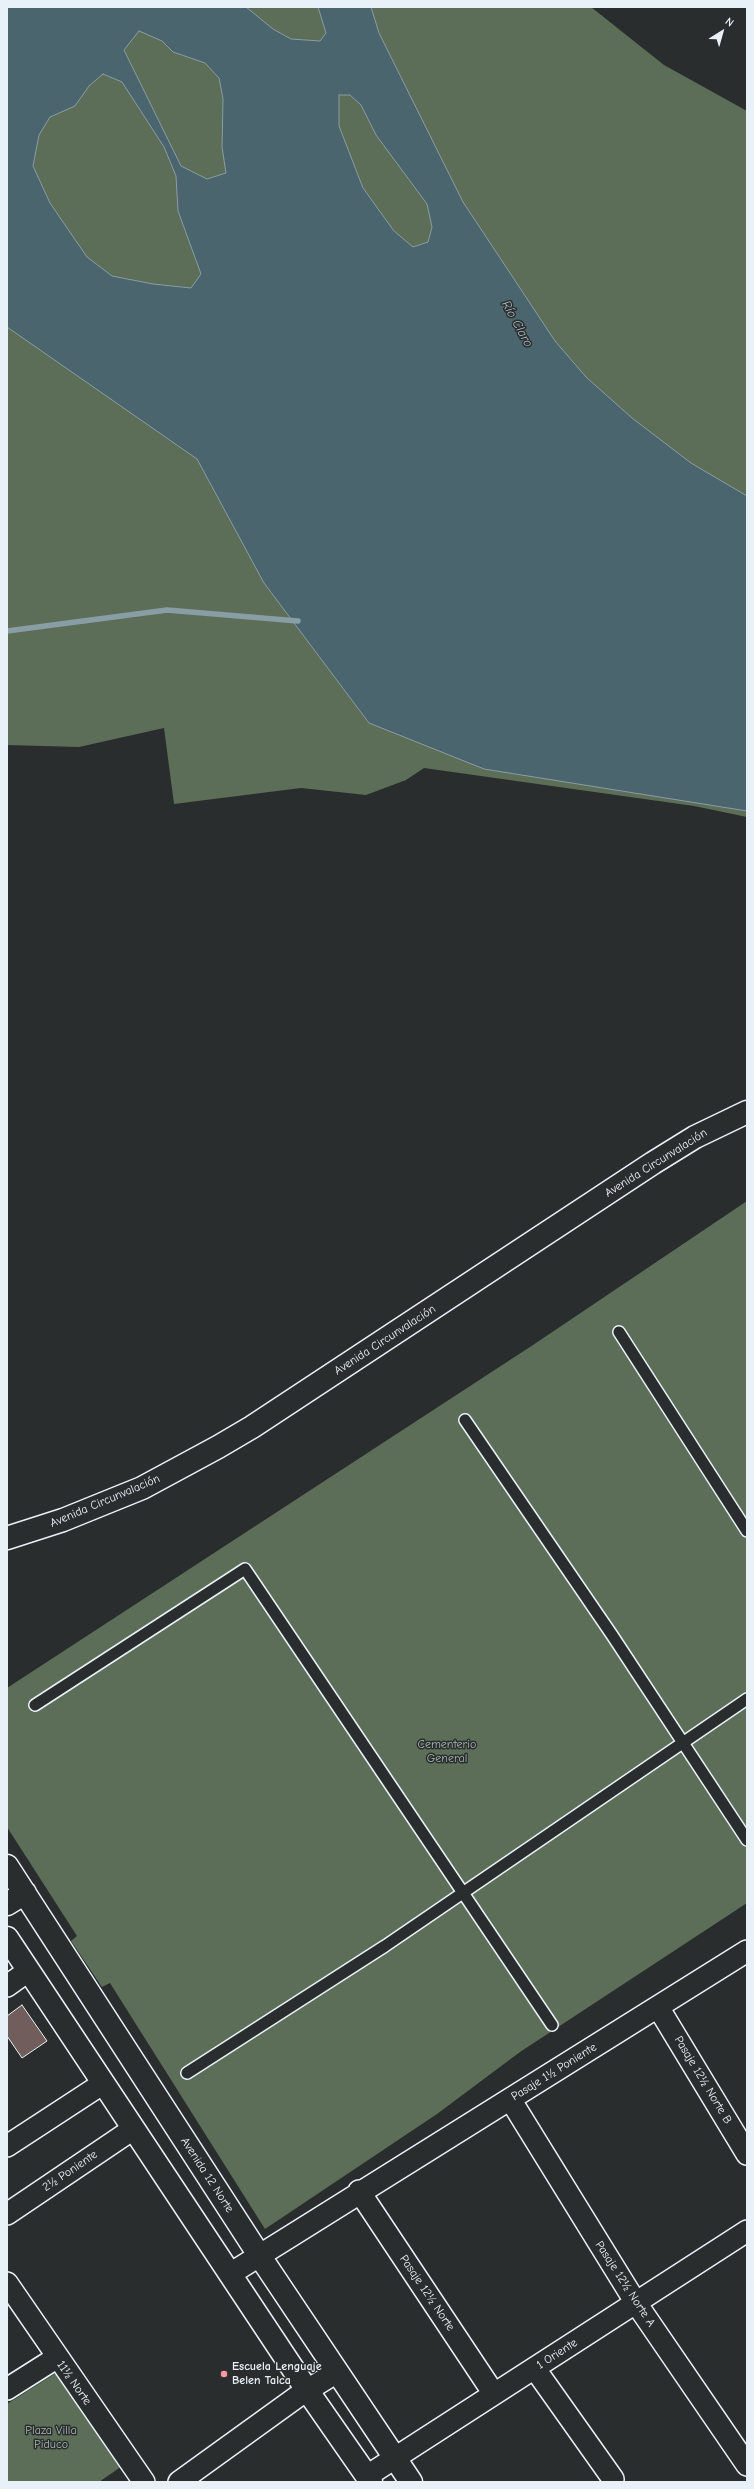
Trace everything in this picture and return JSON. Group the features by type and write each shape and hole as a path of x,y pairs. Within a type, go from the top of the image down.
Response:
{"main road":[{"name":"Avenida Circunvalación","path":"7,1538 63,1520 117,1499 142,1488 218,1447 272,1414 653,1163 695,1137 747,1112"},
{"name":"Avenida 12 Norte","path":"7,1866 16,1899 259,2255 411,2482"},
{"path":"7,1938 102,2084 307,2390 369,2479"}],"street":[{"name":"Pasaje 1½ Poniente","path":"230,2274 359,2191 747,1951"},
{"path":"7,1986 28,1971"},
{"name":"Pasaje 12½ Norte B","path":"658,2007 747,2154"},
{"path":"7,2146 102,2084"},
{"name":"Pasaje 12½ Norte A","path":"510,2099 636,2303 747,2465"},
{"name":"2½ Poniente","path":"7,2214 133,2129"},
{"name":"Pasaje 12½ Norte","path":"359,2191 494,2394"},
{"name":"1 Oriente","path":"369,2479 494,2394 747,2231"},
{"name":"11½ Norte","path":"7,2283 56,2358 144,2482"},
{"path":"7,2389 56,2358"},
{"path":"535,2369 613,2479"},
{"path":"179,2482 307,2390 337,2372"}],"lane":[{"path":"618,1332 747,1530"},
{"path":"465,1420 683,1742 747,1840"},
{"path":"35,1705 245,1569 552,2026"},
{"path":"187,2073 385,1946 747,1699"}],"green space":[{"path":"7,7 591,7 664,65 747,111 747,817 694,806 424,768 406,780 366,795 301,788 174,804 164,728 79,747 7,745"},
{"name":"Cementerio General","path":"747,1201 747,1903 520,2052 437,2114 265,2229 110,1983 102,1987 71,1941 77,1936 7,1827 7,1688 533,1345"},
{"name":"Plaza Villa Piduco","path":"62,2369 122,2466 99,2482 8,2482 7,2404"}],"water":[{"name":"Río Claro","path":"7,7 246,7 273,29 291,39 320,41 326,33 318,7 371,7 379,33 463,202 555,341 586,377 632,418 691,463 747,496 747,811 484,769 369,723 264,583 197,459 7,327","holes":["139,31 162,41 173,52 205,63 219,78 223,99 222,147 226,173 207,179 181,166 124,50","103,74 122,82 164,147 176,176 178,211 201,274 191,288 153,284 112,276 87,257 50,203 33,166 39,135 50,117 75,106 89,86","339,95 350,95 361,105 376,135 427,204 432,227 428,242 413,247 394,231 363,188 339,126"]}],"building":[{"path":"22,2005 47,2041 22,2058 7,2036 7,2016"}],"waterway":[{"path":"7,631 167,610 298,621"}],"place":[{"name":"Escuela Lenguaje Belen Talca","path":"224,2374"}]}
